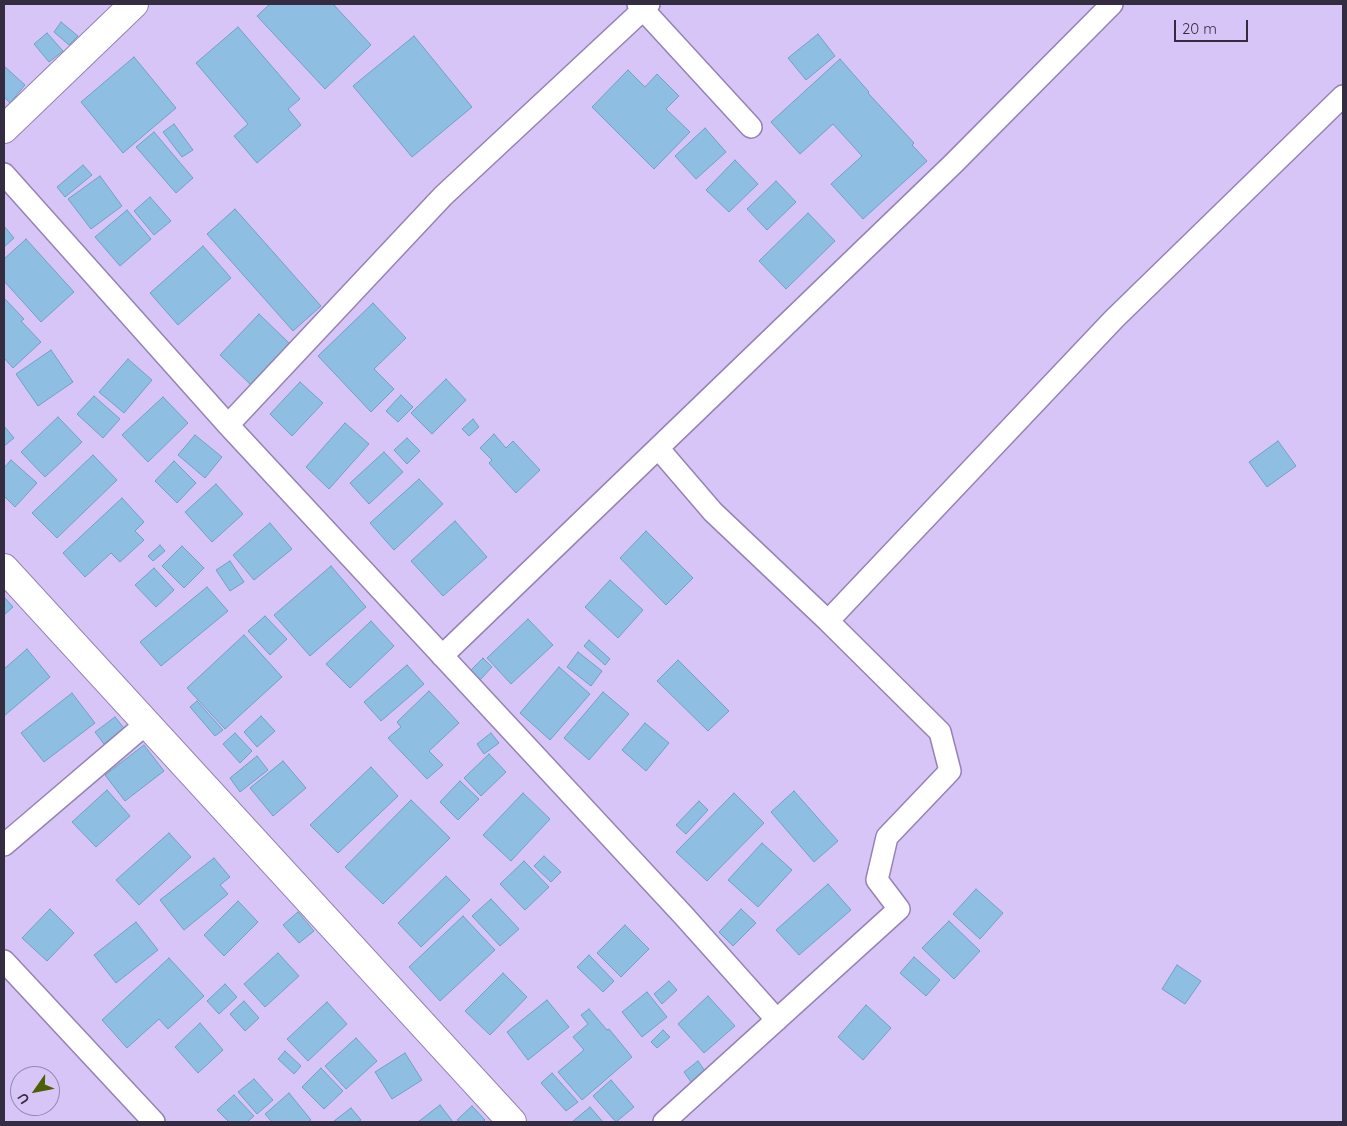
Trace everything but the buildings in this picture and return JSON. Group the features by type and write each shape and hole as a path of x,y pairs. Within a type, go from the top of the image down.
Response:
{"main road":[{"path":"4,129 134,4"},
{"path":"4,568 512,1122"}],"street":[{"path":"442,656 953,164 1112,4"},
{"path":"228,425 443,196 644,6 751,128"},
{"path":"828,621 1114,319 1334,107 1343,96"},
{"path":"4,174 228,425 684,916 777,1020"},
{"path":"658,448 713,512 828,621 940,732 950,771 886,837 877,880 899,909 664,1122"},
{"path":"4,845 147,723"},
{"path":"4,962 154,1122"}]}
